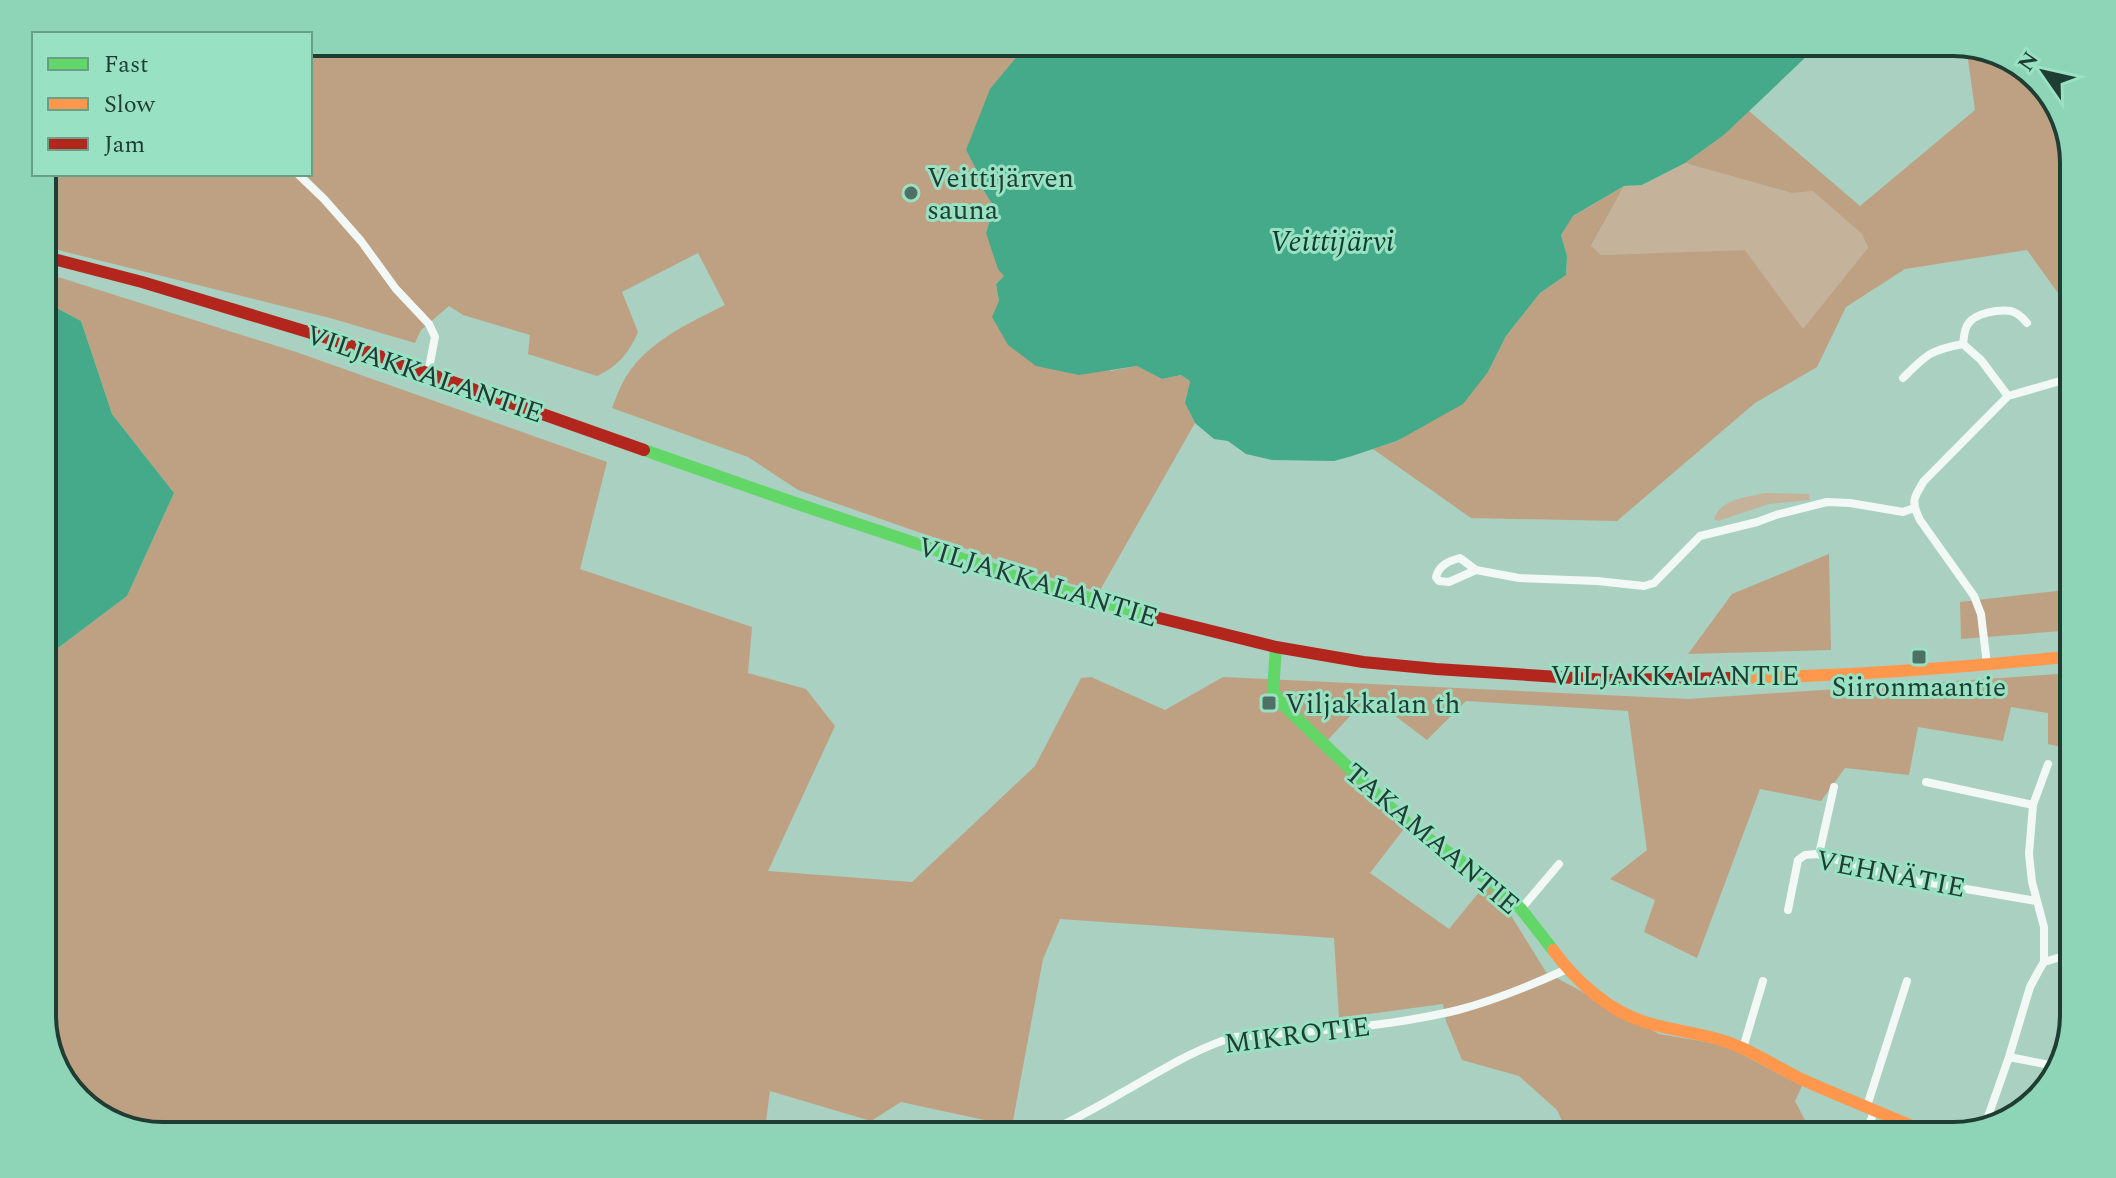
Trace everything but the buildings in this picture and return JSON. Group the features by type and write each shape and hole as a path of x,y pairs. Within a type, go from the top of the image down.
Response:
{"street":[{"path":"300,176 361,241 396,289 429,324 435,337 428,373"},
{"name":"VILJAKKALANTIE","path":"56,260 156,286 320,336 988,568 1141,613 1276,647 1363,662 1606,680 1790,677 2060,657"},
{"path":"1963,344 1966,326 1974,319 1993,312 2010,311 2027,323"},
{"path":"1903,378 1928,354 1947,346 1963,344 1981,360 2008,396"},
{"path":"1987,665 1981,614 1974,596 1920,520 1914,508 1914,496 1924,481 2008,396 2060,381"},
{"path":"1476,570 1519,578 1644,586 1654,583 1700,536 1827,502 1903,512 1914,508"},
{"name":"TAKAMAANTIE","path":"1276,647 1273,691 1281,703 1410,826 1494,884 1521,909 1567,969 1598,997 1646,1023 1713,1036 1743,1048 1800,1078 1904,1122"},
{"path":"1988,1116 2030,987 2044,962 2044,927 2036,901 2029,854 2033,805 2048,764"},
{"path":"1926,782 2033,805"},
{"path":"1819,854 1834,787"},
{"name":"VEHNÄTIE","path":"1788,910 1798,860 1805,855 1819,854 1896,877 2036,901"},
{"path":"1521,909 1559,864"},
{"path":"2044,962 2060,957"},
{"name":"MIKROTIE","path":"1069,1122 1189,1054 1234,1037 1330,1030 1458,1010 1522,990 1567,969"},
{"path":"1743,1048 1763,981"},
{"path":"1868,1122 1907,981"},
{"path":"2009,1057 2048,1065"}],"shaded area":[{"path":"312,56 1019,56 966,150 994,207 986,233 1004,276 996,284 999,301 1111,371 1137,366 1162,379 1181,375 1190,381 1185,403 1195,423 1099,592 1035,573 798,490 748,457 612,408 631,370 653,346 725,305 698,253 622,292 638,332 622,358 597,376 528,354 530,335 463,315 449,306 421,330 415,343 330,318 56,250 56,176 312,176"},
{"path":"1968,57 1994,64 2004,69 2004,112 2047,112 2058,142 2060,296 2027,250 1905,269 1846,307 1817,367 1755,403 1617,521 1471,518 1373,449 1398,441 1488,372 1506,336 1540,293 1566,275 1567,256 1561,235 1572,217 1624,186 1591,246 1601,255 1745,250 1803,329 1868,248 1862,234 1813,191 1792,193 1685,163 1724,135 1749,111 1860,206 1975,110"},
{"path":"1685,163 1792,193 1813,190 1862,234 1868,249 1803,330 1745,250 1601,255 1591,247 1624,186 1643,185"},
{"path":"56,276 296,352 607,462 580,569 752,627 748,673 806,689 835,726 768,871 912,882 1035,766 1081,678 1091,677 1165,710 1223,677 1688,699 2060,674 2060,747 2048,744 2048,713 2011,707 2003,741 1918,727 1909,775 1845,768 1821,801 1760,789 1697,958 1644,932 1655,900 1610,879 1647,850 1628,711 1466,701 1427,740 1369,696 1324,744 1410,821 1370,873 1449,929 1489,880 1546,972 1659,1034 1724,1045 1802,1086 1795,1101 1806,1122 1563,1122 1557,1110 1519,1076 1462,1060 1446,1021 1443,1004 1339,1018 1334,938 1060,919 1043,959 1013,1122 994,1122 901,1102 871,1121 770,1091 766,1122 163,1122 135,1118 109,1108 87,1091 70,1069 58,1036 56,649 127,596 174,493 112,414 81,321 56,308"},
{"path":"1765,493 1809,494 1810,500 1769,504 1718,521 1714,519 1728,503"},
{"path":"1829,554 1831,650 1688,654 1732,594"},
{"path":"2060,591 2060,631 1961,639 1960,602"}],"water":[{"name":"Veittijärvi","path":"1017,56 1807,56 1724,135 1685,163 1642,185 1624,186 1573,216 1561,235 1567,256 1566,275 1540,293 1506,336 1488,372 1463,404 1397,441 1334,461 1272,460 1246,454 1228,441 1214,439 1195,423 1185,403 1190,381 1181,375 1162,379 1137,366 1079,375 1036,366 1008,345 992,317 999,301 996,284 1004,276 998,269 986,233 994,207 966,150 990,89"},
{"path":"56,308 81,321 112,414 174,493 127,596 56,649"}],"traffic: fast":[{"path":"644,450 1017,577 1151,616"},
{"path":"1276,647 1273,691 1281,703 1410,826 1494,884 1521,909 1553,950"}],"traffic: slow":[{"path":"1734,678 1904,671 2060,657"},
{"path":"1553,950 1594,994 1634,1018 1730,1043 1801,1079 1903,1122"}],"traffic: jam":[{"path":"56,260 331,339 644,450"},
{"path":"1151,616 1276,647 1363,662 1606,680 1734,678"}],"place":[{"name":"Veittijärven sauna","path":"911,193"},
{"name":"Siironmaantie","path":"1919,657"},
{"name":"Viljakkalan th","path":"1269,703"}]}
